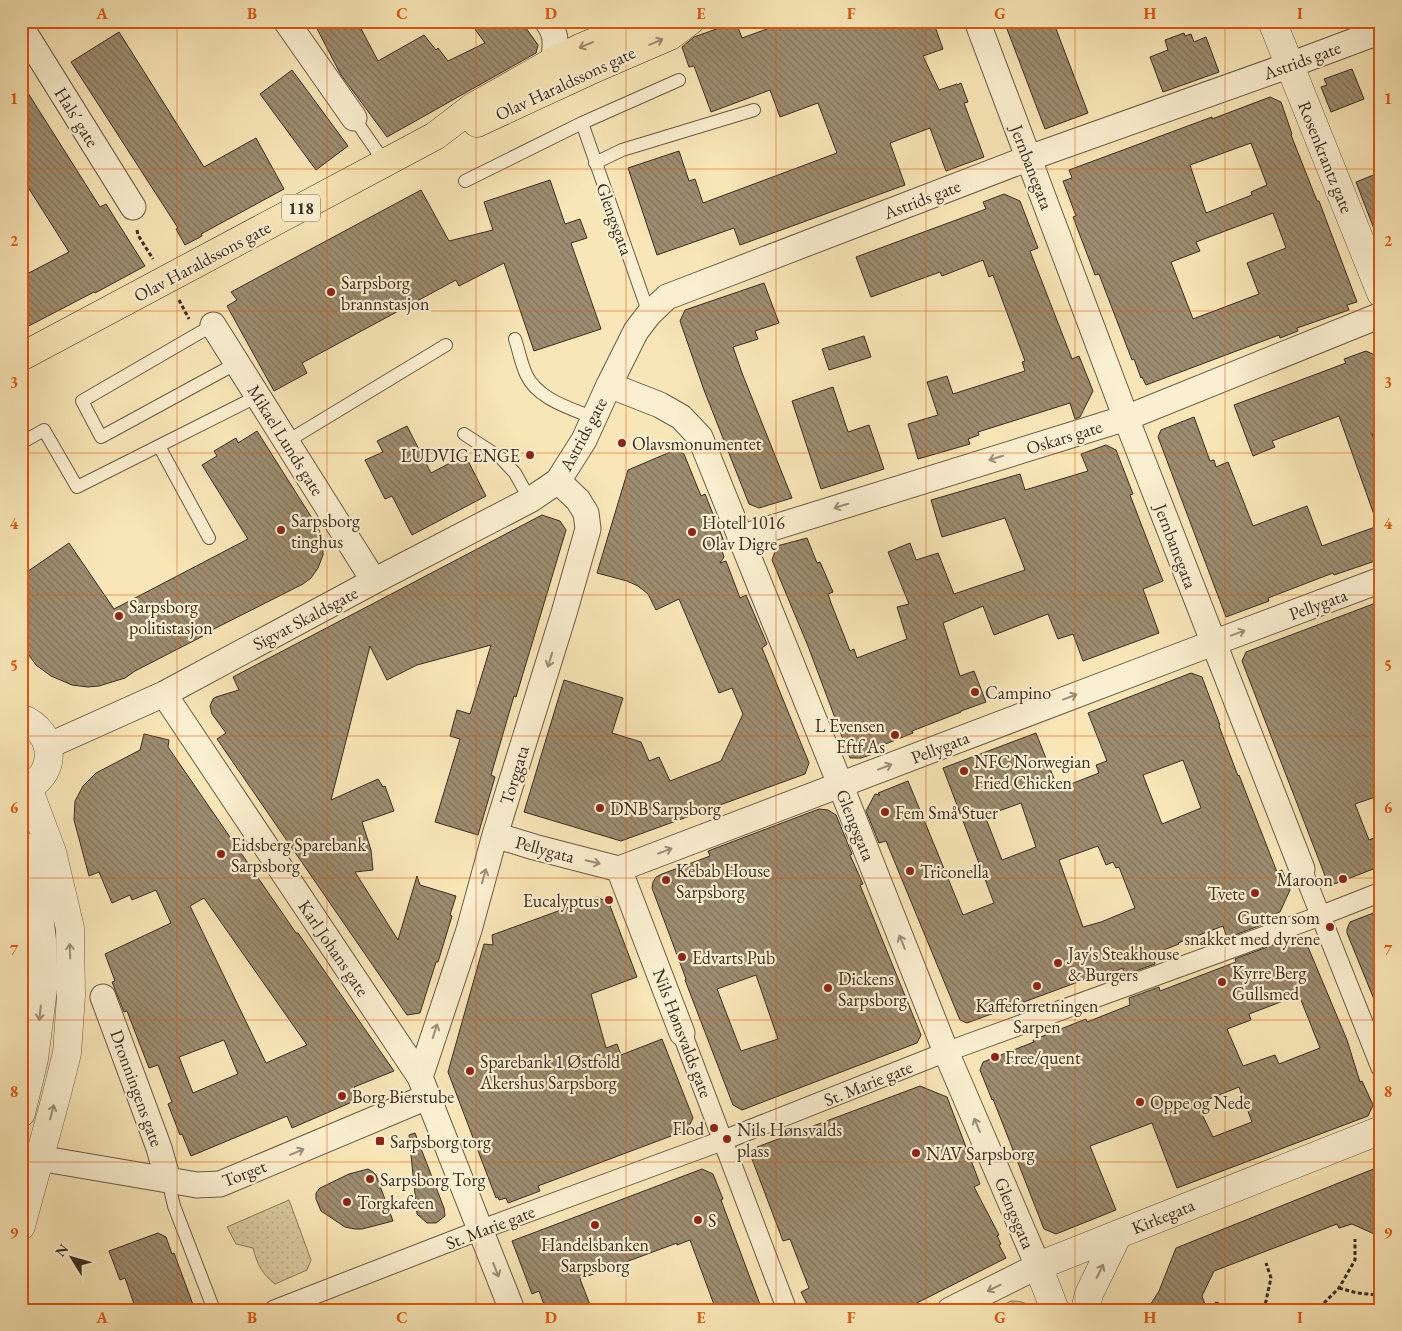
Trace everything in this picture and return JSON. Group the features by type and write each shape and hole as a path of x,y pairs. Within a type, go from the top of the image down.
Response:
{"main road":[{"name":"Olav Haraldssons gate","path":"21,358 435,136 473,107 552,40 580,48 648,21"},
{"name":"Olav Haraldssons gate","path":"435,136 480,122 589,71 670,36 690,21"}],"street":[{"path":"286,21 354,118"},
{"name":"Jernbanegata","path":"977,21 1126,418 1381,1068"},
{"name":"Rosenkrantz gate","path":"1272,21 1381,293"},
{"name":"Hals´ gate","path":"21,27 133,207"},
{"name":"Astrids gate","path":"558,481 584,440 636,331 649,314 667,297 1029,158 1381,31"},
{"name":"Oskars gate","path":"740,538 1126,418 1381,315"},
{"name":"Mikael Lunds gate","path":"213,325 374,581"},
{"name":"Glengsgata","path":"609,385 660,405 681,417 700,437 946,1052 1055,1310"},
{"name":"Sigvat Skaldsgate","path":"48,746 164,694 530,500 558,481"},
{"name":"Torggata","path":"424,1087 495,836 588,530 586,513 578,500 558,481"},
{"name":"Pellygata","path":"495,836 620,869 1381,580"},
{"name":"Karl Johans gate","path":"164,694 424,1087"},
{"path":"21,718 38,728 48,746 47,766 42,775 36,782 24,789 52,852 70,928 72,996 67,1053 30,1157 21,1226"},
{"path":"21,845 37,900 42,940 43,989 34,1059 21,1113"},
{"name":"Nils Hønsvalds gate","path":"620,869 787,1310"},
{"name":"St. Marie gate","path":"274,1310 480,1230 724,1140 946,1052 1381,892"},
{"name":"Dronningens gate","path":"103,998 160,1148 168,1180"},
{"path":"424,1087 512,1310"},
{"name":"Torget","path":"30,1157 197,1186 220,1184 424,1087"},
{"name":"Kirkegata","path":"950,1310 1038,1266 1381,1130"},
{"path":"1085,1310 1089,1294 1118,1234"}],"lane":[{"path":"466,181 582,124 679,80"},
{"path":"595,163 622,150 754,110"},
{"path":"354,118 386,163"},
{"name":"Glengsgata","path":"582,124 649,314"},
{"path":"213,325 82,401 101,437 237,363"},
{"path":"515,340 526,376 537,390 555,402 594,418"},
{"path":"286,442 446,346"},
{"path":"21,443 44,430 77,487 258,396"},
{"path":"464,434 502,458 515,473 530,500"},
{"path":"159,446 209,538"},
{"path":"168,1180 174,1206 214,1310"}],"path":[{"path":"1313,1310 1324,1303 1338,1288 1355,1260 1355,1239"},
{"path":"1264,1310 1271,1278 1266,1263"},
{"path":"1338,1288 1378,1295 1381,1299"},
{"path":"1215,1303 1247,1310"}],"shaded area":[{"path":"289,1200 311,1260 307,1270 275,1284 261,1268 253,1248 236,1244 227,1227"},
{"path":"1011,1301 1023,1302 1032,1310 993,1310"}],"building":[{"path":"313,21 357,21 378,61 424,35 448,61 485,43 469,21 521,21 538,45 536,53 387,137 341,75"},
{"path":"789,21 933,21 943,49 923,56 939,90 961,83 968,102 964,103 984,157 946,171 930,128 890,143 905,185 740,245 734,228 657,255 628,168 679,151 689,181 695,179 703,203 837,153 818,103 780,117 770,90 711,112 694,66 689,67 682,47 694,37 736,22 742,38"},
{"path":"1004,21 1053,21 1088,113 1045,129"},
{"path":"119,32 204,167 256,138 284,189 201,234 202,236 185,245 176,229 178,228 71,62"},
{"path":"1184,33 1185,36 1191,34 1194,42 1206,37 1219,72 1163,92 1150,57 1168,50 1165,40"},
{"path":"1352,69 1364,99 1331,112 1321,87 1327,85 1324,79"},
{"path":"292,70 348,146 316,170 260,94"},
{"path":"21,82 100,207 106,204 145,266 21,330 21,277 69,252 21,176"},
{"path":"1270,97 1281,102 1291,135 1317,201 1319,201 1357,302 1347,305 1349,310 1297,328 1298,331 1280,338 1279,335 1146,385 1141,378 1134,359 1132,360 1099,274 1095,275 1073,217 1076,216 1063,181 1072,178 1069,170 1212,117 1212,119","holes":["1251,143 1267,185 1251,192 1252,195 1206,213 1190,165","1273,213 1286,248 1247,263 1259,294 1193,319 1171,262 1200,251 1196,242"]},
{"path":"1381,172 1381,242 1379,242 1356,182"},
{"path":"550,180 565,224 580,219 587,238 571,243 601,329 534,351 504,263 459,286 456,280 302,363 307,373 274,391 227,306 237,300 231,292 421,190 449,241 493,230 484,202"},
{"path":"1004,194 1020,201 1038,248 1030,251 1072,359 1079,356 1093,391 1080,417 1075,419 1070,403 978,432 979,435 968,439 970,444 918,459 908,424 938,415 927,382 947,376 953,394 1025,371 1022,362 1025,361 993,275 989,277 983,260 942,276 940,272 871,297 856,257 986,209 983,202"},
{"path":"764,283 779,323 755,331 758,339 733,347 792,498 759,508 749,504 704,390 680,321 685,310"},
{"path":"864,336 871,357 829,370 822,349"},
{"path":"1366,351 1377,356 1381,364 1381,431 1372,434 1381,458 1381,559 1334,575 1333,573 1268,598 1269,601 1226,617 1158,437 1161,430 1194,417 1210,461 1214,460 1216,467 1228,462 1253,526 1307,506 1322,546 1378,526 1339,416 1272,441 1275,447 1253,456 1234,405 1346,363 1344,359"},
{"path":"833,387 848,432 869,425 884,469 821,489 792,401"},
{"path":"407,426 431,473 465,455 486,496 412,535 392,496 385,499 365,460 383,452 377,441"},
{"path":"257,431 321,534 323,555 318,568 311,578 125,678 99,686 72,685 51,676 36,665 21,644 21,576 69,543 114,609 248,539 202,465 217,456 214,451 236,438 238,443"},
{"path":"1106,445 1116,450 1133,494 1130,495 1163,581 1143,589 1159,633 1083,661 1073,634 1058,639 1048,614 994,635 983,606 943,623 960,676 974,671 986,702 912,731 913,733 883,745 885,750 861,758 850,758 808,646 772,560 777,546 807,538 817,563 820,562 833,592 828,594 850,651 854,649 857,658 907,639 897,607 909,604 888,552 910,543 916,560 938,553 954,594 1025,570 1005,518 942,537 931,500 1020,474 1025,490 1088,471 1081,454"},
{"path":"675,450 684,454 701,496 705,494 727,549 722,551 724,557 720,563 726,561 740,598 746,595 767,644 762,648 809,763 805,774 621,841 524,812 564,680 623,698 612,733 641,742 649,761 659,757 670,781 721,761 743,714 732,688 719,693 679,599 656,610 648,594 638,586 597,573 628,470"},
{"path":"542,515 560,521 566,530 491,775 495,777 478,835 435,822 460,739 450,736 457,710 470,714 491,645 417,665 387,680 370,646 331,800 378,779 383,787 385,786 394,811 362,822 371,850 373,870 355,872 398,940 417,876 420,885 456,896 438,962 436,962 420,1013 407,1015 217,739 226,733 212,714 210,706 216,697 239,690 233,677"},
{"path":"1381,601 1381,744 1374,746 1381,763 1381,795 1355,804 1369,840 1381,835 1381,866 1329,886 1242,661 1246,652"},
{"path":"1191,673 1202,677 1238,776 1277,872 1282,870 1290,890 1280,912 1256,921 1264,924 1227,938 1223,926 1153,954 1155,964 1124,975 1123,968 1098,978 1097,975 967,1023 960,1020 886,841 879,843 866,811 875,794 880,795 878,793 908,781 963,915 994,903 943,768 1036,733 1058,789 1099,773 1096,765 1107,761 1088,713","holes":["1183,760 1201,808 1162,824 1143,775","1021,803 1036,847 1002,860 985,816","1098,846 1106,865 1113,862 1116,868 1119,867 1135,908 1083,927 1059,860"]},
{"path":"144,734 169,740 168,747 394,1071 354,1087 359,1099 292,1128 287,1116 191,1156 182,1134 180,1135 168,1104 172,1102 158,1065 149,1068 127,1011 124,1012 112,982 115,981 105,954 171,923 156,890 132,900 130,895 112,903 99,872 89,876 74,820 75,801 83,786 96,773 140,750","holes":["204,898 307,1045 266,1063 190,906","224,1040 238,1074 193,1093 179,1057"]},
{"path":"819,809 828,810 836,815 852,854 850,855 863,884 860,885 921,1035 917,1043 742,1110 733,1105 652,888 656,877 710,856 708,851","holes":["756,975 778,1039 741,1051 717,989"]},
{"path":"597,897 609,903 637,977 591,994 606,1048 617,1044 621,1055 662,1039 693,1118 687,1130 538,1186 540,1191 508,1203 506,1198 499,1200 498,1197 496,1198 448,1072 484,944 493,945 492,935"},
{"path":"1381,910 1380,1014 1347,929 1350,922"},
{"path":"1294,937 1301,941 1305,939 1306,943 1309,944 1308,947 1347,1040 1360,1082 1362,1081 1373,1105 1368,1116 1177,1188 1152,1123 1090,1146 1116,1210 1056,1234 1044,1229 980,1070 983,1062 1086,1019 1087,1022 1130,1005 1129,998 1159,987 1160,991 1236,962 1235,959","holes":["1299,995 1320,1048 1279,1064 1275,1055 1243,1066 1227,1029 1251,1020 1249,1014","1239,1087 1252,1122 1213,1137 1197,1104"]},
{"path":"920,1086 947,1097 980,1184 974,1187 999,1235 997,1236 1001,1244 999,1245 1006,1258 903,1310 810,1310 801,1292 809,1288 790,1239 783,1241 752,1159 757,1147"},
{"path":"415,1133 444,1208 445,1216 436,1223 427,1223 417,1214 409,1135"},
{"path":"1381,1166 1381,1237 1352,1224 1339,1228 1337,1224 1214,1271 1202,1296 1207,1310 1147,1310 1159,1291 1176,1248"},
{"name":"Torgkafeen","path":"368,1169 376,1175 393,1221 355,1229 345,1227 321,1211 316,1199 316,1193 320,1188 349,1174"},
{"path":"702,1169 713,1174 762,1310 716,1310 690,1240 677,1245 677,1243 580,1279 592,1310 546,1310 539,1291 532,1294 512,1241"},
{"path":"158,1233 166,1237 172,1254 174,1253 195,1310 143,1310 142,1307 134,1304 125,1278 120,1280 109,1251"}],"place":[{"name":"Sarpsborg brannstasjon","path":"331,292"},
{"name":"Olavsmonumentet","path":"622,443"},
{"name":"LUDVIG ENGE","path":"530,455"},
{"name":"Sarpsborg tinghus","path":"281,530"},
{"name":"Hotell 1016 Olav Digre","path":"692,532"},
{"name":"Sarpsborg politistasjon","path":"119,616"},
{"name":"Campino","path":"975,692"},
{"name":"L Evensen Eftf As","path":"895,735"},
{"name":"NFC Norwegian Fried Chicken","path":"964,771"},
{"name":"DNB Sarpsborg","path":"600,808"},
{"name":"Fem Små Stuer","path":"885,812"},
{"name":"Eidsberg Sparebank Sarpsborg","path":"221,854"},
{"name":"Triconella","path":"910,871"},
{"name":"Maroon","path":"1343,879"},
{"name":"Kebab House Sarpsborg","path":"666,880"},
{"name":"Tvete","path":"1255,893"},
{"name":"Eucalyptus","path":"609,900"},
{"name":"Gutten som snakket med dyrene","path":"1330,927"},
{"name":"Edvarts Pub","path":"682,957"},
{"name":"Jay's Steakhouse & Burgers","path":"1058,963"},
{"name":"Kyrre Berg Gullsmed","path":"1222,982"},
{"name":"Kaffeforretningen Sarpen","path":"1037,986"},
{"name":"Dickens Sarpsborg","path":"828,988"},
{"name":"Free/quent","path":"995,1057"},
{"name":"Sparebank 1 Østfold Akershus Sarpsborg","path":"470,1071"},
{"name":"Borg Bierstube","path":"342,1096"},
{"name":"Oppe og Nede","path":"1140,1102"},
{"name":"Flod","path":"714,1128"},
{"name":"Nils Hønsvalds plass","path":"727,1139"},
{"name":"Sarpsborg torg","path":"380,1141"},
{"name":"NAV Sarpsborg","path":"916,1153"},
{"name":"Sarpsborg Torg","path":"370,1179"},
{"name":"Torgkafeen","path":"347,1202"},
{"name":"S","path":"698,1220"},
{"name":"Handelsbanken Sarpsborg","path":"595,1225"}]}
